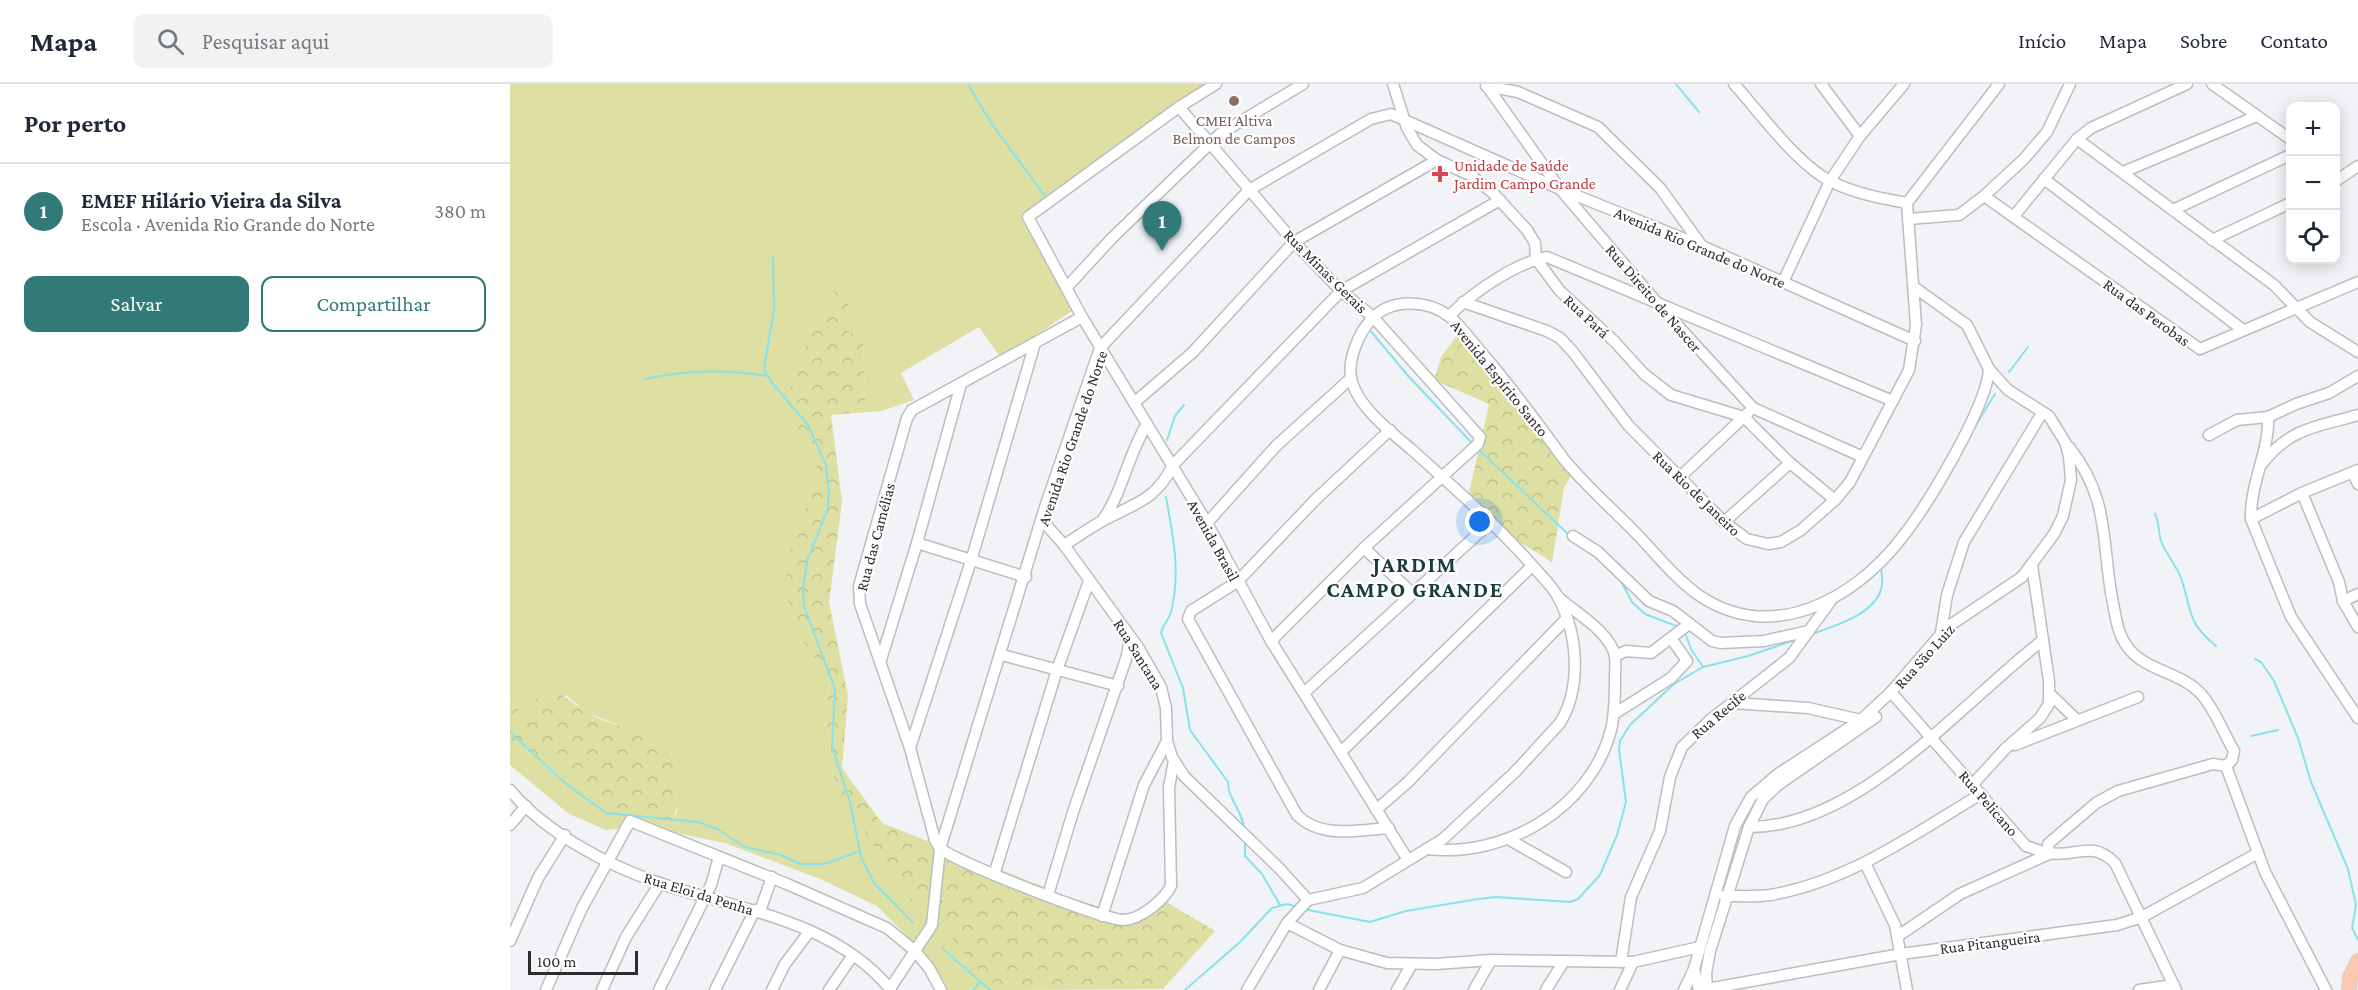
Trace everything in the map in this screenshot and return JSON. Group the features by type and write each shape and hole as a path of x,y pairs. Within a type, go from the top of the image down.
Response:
{"main road":[{"path":"2349,990 2350,977 2358,961"}],"street":[{"path":"1179,107 1216,84"},
{"path":"1067,287 1112,238 1209,145 1239,120 1303,84"},
{"name":"Rua Pará","path":"1393,84 1411,137 1437,160 1472,176 1500,200 1535,243 1536,259 1560,291 1656,385 1671,395 1744,417 1790,463 1835,500"},
{"path":"1734,84 1802,159 1830,181 1875,197 1907,203 1999,84"},
{"path":"1784,282 1830,181 1860,136 1904,84"},
{"path":"1908,219 1959,215 1984,196 2024,159 2048,132 2070,84"},
{"path":"2014,216 2077,139 2091,128 2187,84"},
{"path":"2211,84 2286,136"},
{"path":"1485,85 1518,92 1598,127 1660,188 1702,246"},
{"name":"Rua Direito de Nascer","path":"1485,85 1560,189 1659,305 1753,408 1863,457"},
{"path":"1823,85 1860,136"},
{"name":"Rua Minas Gerais","path":"1179,107 1209,145 1294,242 1341,291 1373,317 1476,431 1480,437 1478,444 1442,478"},
{"name":"Avenida Brasil","path":"1179,107 1028,216 1082,317 1207,523 1271,641 1342,751 1408,860"},
{"name":"Avenida Rio Grande do Norte","path":"890,989 932,926 940,849 1026,578 1042,520 1100,348 1249,190 1371,119 1382,114 1404,118 1560,189 1702,246 1915,342"},
{"path":"2123,172 2257,116"},
{"path":"2077,139 2274,285 2310,322 2358,352"},
{"path":"2173,210 2288,156"},
{"path":"1134,403 1193,352 1294,242 1437,160"},
{"path":"2340,179 2358,166"},
{"path":"2340,172 2346,176"},
{"path":"2044,179 2242,330"},
{"name":"Rua das Perobas","path":"1984,196 2200,349 2358,282"},
{"path":"1064,545 1102,521 1150,498 1164,483 1173,465 1341,291 1500,200"},
{"name":"Rua Rio de Janeiro","path":"1463,302 1547,331 1560,338 1628,425 1724,522 1747,539 1776,544 1801,530 1835,500 1850,482 1909,370 1915,342 1914,287 1907,203"},
{"path":"2212,240 2286,205"},
{"path":"1449,316 1463,302 1489,284 1536,259 1547,257 1893,401"},
{"path":"1914,287 1967,325 1989,369"},
{"name":"Avenida Espírito Santo","path":"1373,317 1390,307 1403,304 1426,305 1449,316 1508,384 1585,482 1700,596 1735,612 1779,616 1804,613 1834,597 1880,563 1906,533 1976,413 1989,382 1989,369"},
{"name":"Rua das Camélias","path":"940,849 932,831 910,748 879,663 858,591 907,418 920,404 1082,317"},
{"path":"1373,317 1353,352 1350,379 1367,406 1390,430 1491,522 1558,597 1601,634 1615,656 1614,714 1611,731 1600,758 1582,784 1551,816 1510,840 1461,850 1427,849"},
{"path":"910,748 971,561 1035,343"},
{"name":"Rua São Luiz","path":"1704,990 1707,961 1749,827 1762,799 1778,785 1857,732 1893,695 1941,633 1970,611 2010,587 2032,564 2054,534 2063,516 2071,480 2065,442 2049,416 2008,390 1989,369"},
{"path":"1207,523 1276,446 1350,379"},
{"path":"2209,435 2237,420 2268,417 2295,404 2330,393 2356,380"},
{"path":"879,663 917,543 961,384"},
{"path":"1680,477 1753,408"},
{"path":"1941,633 1947,595 1964,542 2042,413"},
{"path":"2257,470 2285,438 2299,431 2358,415"},
{"path":"2268,417 2268,432 2250,506 2251,519 2291,617 2358,718"},
{"path":"1102,521 1111,507 1135,444 1147,423"},
{"path":"1389,828 1326,831 1305,823 1297,815 1189,624 1191,611 1237,582 1316,500 1390,430"},
{"path":"2065,442 2078,458 2098,498 2103,514 2106,567 2121,637 2128,648 2151,668 2172,673 2203,696 2234,751 2232,760 2226,766"},
{"path":"1724,522 1790,463"},
{"path":"2251,519 2302,493 2355,471 2358,484"},
{"path":"1271,641 1364,548 1442,478"},
{"path":"2302,493 2339,582 2343,601 2358,627"},
{"name":"Rua Santana","path":"1042,520 1064,545 1130,637 1165,697 1167,741 1174,761 1193,787 1239,828 1308,900"},
{"path":"1305,692 1411,592 1491,522"},
{"path":"1573,536 1598,552 1649,601 1673,611 1712,641 1721,643 1764,641 1809,631"},
{"path":"917,543 1026,578"},
{"path":"1364,548 1411,592"},
{"path":"1973,784 2046,710 2050,694 2032,564"},
{"path":"1342,751 1532,566"},
{"path":"994,875 1057,669 1089,581"},
{"path":"2343,601 2358,594"},
{"path":"1247,990 1287,923 1308,900 1363,888 1427,849 1456,828 1560,723 1572,702 1575,675 1572,638 1558,597"},
{"name":"Rua Recife","path":"1621,962 1631,897 1660,831 1674,761 1691,736 1789,658 1834,597"},
{"path":"1376,810 1408,782 1566,619"},
{"path":"1615,656 1626,651 1651,653 1689,624"},
{"path":"1048,895 1073,812 1118,686 1130,637"},
{"path":"1614,714 1671,678 1687,662 1671,638"},
{"path":"1749,827 1777,824 1828,807 1870,783 1932,738 2001,673 2043,640"},
{"path":"1002,655 1118,686"},
{"path":"2050,694 2077,720"},
{"name":"Rua São Luiz","path":"1684,990 1694,969 1736,826 1751,797 1778,774 1861,720 1893,695"},
{"name":"Rua Pelicano","path":"1893,695 2026,846 2049,854"},
{"path":"2006,748 2138,697"},
{"path":"1733,703 1808,708 1861,720"},
{"path":"1102,916 1144,785 1167,741"},
{"path":"940,849 994,875 1102,916 1120,920 1131,919 1156,902 1172,886 1169,787 1174,761"},
{"path":"2049,854 2048,844 2096,803 2118,791 2213,764 2226,766"},
{"path":"2226,766 2265,872 2326,990"},
{"name":"Rua Eloi da Penha","path":"510,790 526,806 565,835 610,861 660,883 758,911 809,932 854,955 890,989"},
{"path":"1715,896 1768,895 1809,886 1865,863 1981,794"},
{"path":"510,825 526,806"},
{"path":"546,990 582,908 610,861 630,821 772,877 886,928 916,952 934,976 941,990"},
{"path":"510,941 538,878 565,835"},
{"path":"1510,840 1566,872"},
{"path":"1898,936 1960,894 2049,854 2096,849 2107,854 2122,875 2175,988 2139,990"},
{"name":"Rua Pitangueira","path":"1704,990 1901,954 2116,925 2142,917 2258,853"},
{"path":"659,990 705,895 719,857"},
{"path":"1865,863 1898,936 1907,990"},
{"path":"715,990 758,911 772,877"},
{"path":"602,990 630,930 660,883"},
{"path":"1287,923 1340,950 1380,962 1412,964 1491,960 1634,962 1700,947"},
{"path":"772,990 788,958 809,932"},
{"path":"1319,990 1340,950"},
{"path":"829,990 854,955"},
{"path":"1474,990 1491,960"},
{"path":"1546,990 1564,961"},
{"path":"1620,990 1634,962"},
{"path":"1397,990 1412,964"},
{"path":"1694,969 1704,990"}],"green space":[{"path":"510,84 1211,84 1025,215 1072,311 1001,358 979,327 901,373 914,400 881,411 866,412 863,337 788,406 819,472 795,541 817,658 830,680 826,715 835,787 974,966 1000,990 945,990 912,941 877,906 820,879 725,843 642,826 606,830 569,814 510,765 510,746 562,763 572,783 624,813 672,821 677,812 677,784 672,753 657,740 586,712 566,695 527,722 510,699"},
{"path":"833,291 848,294 849,333 863,337 866,412 831,415 842,502 829,602 848,695 842,768 882,823 1064,895 1137,920 1163,900 1215,931 1163,989 1000,990 974,966 926,906 912,902 835,787 826,715 830,680 797,629 790,609 787,589 788,569 797,530 819,472 788,406 793,374 801,353"},
{"path":"1456,337 1464,337 1573,472 1564,488 1552,562 1505,533 1469,493 1489,404 1434,380 1441,357"},
{"path":"546,688 598,718 648,734 665,745 673,757 682,793 672,822 624,813 572,783 562,763 510,746 510,699 527,721 530,706"}],"waterway":[{"path":"968,84 991,123 1045,196"},
{"path":"1676,84 1699,112"},
{"path":"773,257 774,309 764,369 773,384 808,425 826,465 829,495 827,511 807,561 803,589 804,606 835,689 832,747 850,802 861,857 874,883 913,923"},
{"path":"1369,329 1409,377 1472,443"},
{"path":"2009,372 2028,347"},
{"path":"645,379 706,372 736,372 767,376"},
{"path":"1971,433 1995,394"},
{"path":"1167,440 1175,416 1184,405"},
{"path":"1478,449 1570,536"},
{"path":"1166,497 1176,568 1171,612 1161,633 1183,688 1190,730 1228,782 1228,788 1241,817 1244,830"},
{"path":"2155,514 2161,541 2181,578 2194,622 2216,646"},
{"path":"1812,634 1843,623 1872,604 1879,595 1882,585 1881,566"},
{"path":"1621,581 1632,602 1645,614 1679,627"},
{"path":"1685,633 1691,649 1703,667"},
{"path":"1303,909 1370,922 1406,911 1496,897 1570,902 1578,899 1600,875 1617,835 1626,802 1619,750 1620,741 1630,725 1674,684 1703,667 1748,656 1798,639"},
{"path":"2255,659 2261,662 2274,681 2298,738 2311,782 2348,869 2356,905 2352,928 2358,940"},
{"path":"2251,736 2278,730"},
{"path":"510,732 565,783 606,813 698,822 717,829 745,847 781,855 800,864 824,864 860,851"},
{"path":"1245,842 1245,856 1262,874 1280,905"},
{"path":"1185,990 1240,942 1272,908 1287,904 1298,907"},
{"path":"942,948 990,990"},
{"path":"973,990 980,982"}],"place":[{"name":"CMEI Altiva Belmon de Campos","path":"1234,101"},
{"name":"Unidade de Saúde Jardim Campo Grande","path":"1440,174"},
{"name":"EMEF Hilário Vieira da Silva","path":"1162,251"}],"district":[{"name":"JARDIM CAMPO GRANDE","path":"1415,576"}]}
